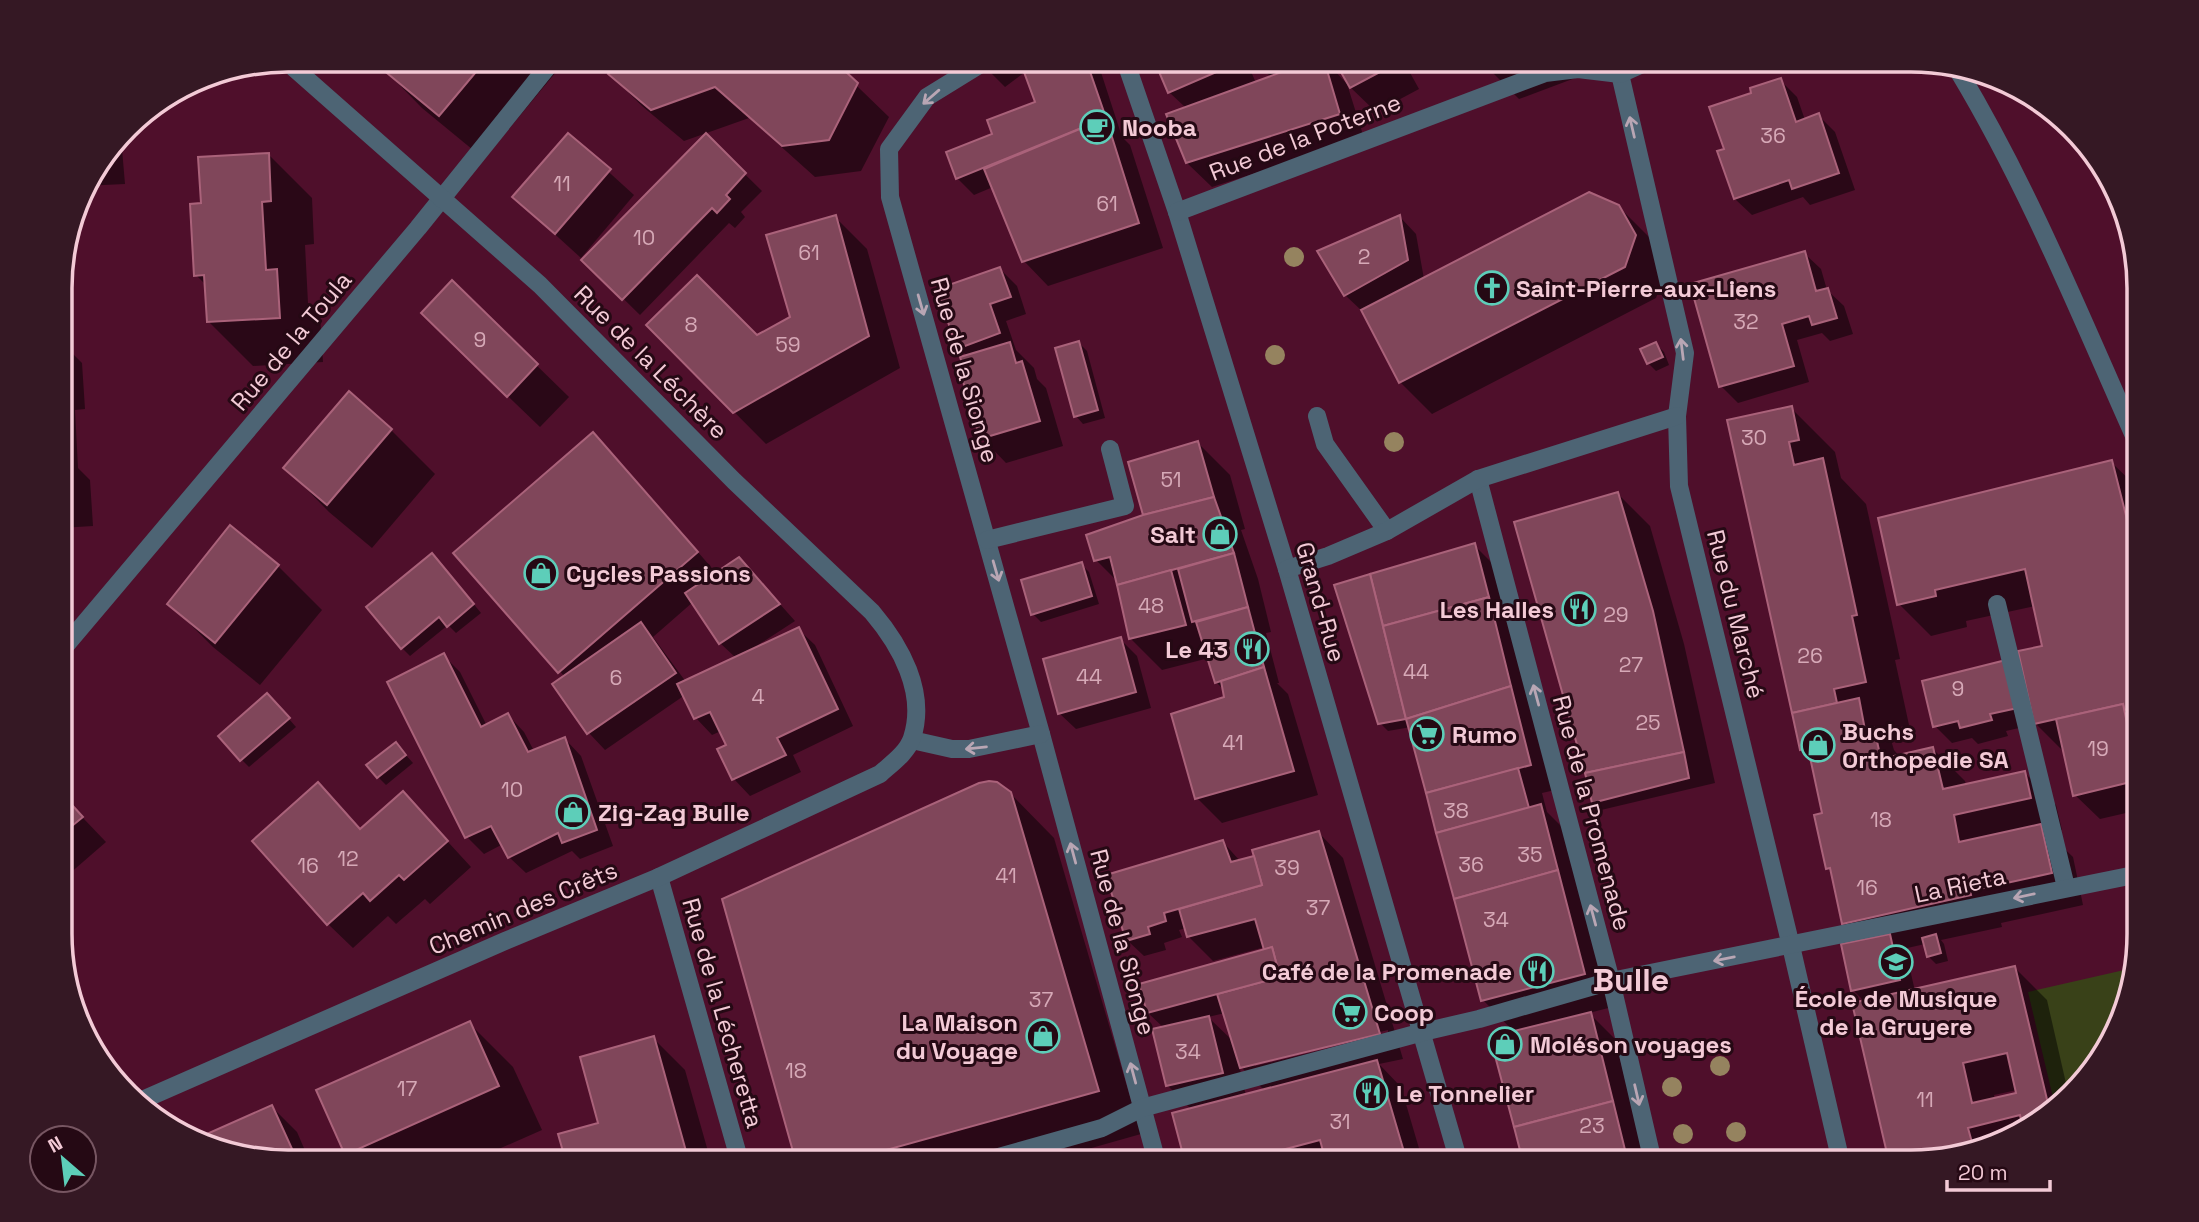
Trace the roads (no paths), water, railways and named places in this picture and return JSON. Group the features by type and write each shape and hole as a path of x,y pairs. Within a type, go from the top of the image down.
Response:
{"street":[{"name":"Rue de la Léchère","path":"298,72 540,285 734,481 872,612 891,635 909,670 916,717 912,740"},
{"name":"Rue de la Toula","path":"72,638 441,200 543,72"},
{"name":"Rue de la Sionge","path":"968,72 927,97 889,149 890,197 1041,734 1154,1150"},
{"name":"Grand-Rue","path":"1129,72 1177,212 1287,569 1457,1150"},
{"name":"Rue de la Poterne","path":"1177,212 1553,72"},
{"name":"Rue de la Poterne","path":"1603,72 1620,74"},
{"path":"1620,74 1624,72"},
{"name":"Rue du Marché","path":"1620,74 1685,353 1677,416 1679,486 1838,1150"},
{"path":"1963,78 1992,127 2037,215 2127,420"},
{"path":"1979,82 1992,127"},
{"path":"1317,416 1325,444 1387,531"},
{"path":"1287,569 1328,556 1387,531 1478,479 1677,416"},
{"path":"987,540 1125,506 1110,449"},
{"name":"Rue de la Promenade","path":"1478,479 1611,981 1650,1150"},
{"path":"1997,604 2066,887"},
{"path":"912,740 952,749 969,749 1041,734"},
{"name":"Chemin des Crêts","path":"147,1098 659,877 880,774 900,756 912,740"},
{"name":"La Rieta","path":"1024,1150 1102,1128 1142,1108 1479,1019 1611,981 2127,876"},
{"name":"Rue de la Lécheretta","path":"659,877 737,1150"}],"place":[{"name":"Nooba","path":"1097,127"},
{"name":"Saint-Pierre-aux-Liens","path":"1492,288"},
{"name":"Salt","path":"1220,534"},
{"name":"Cycles Passions","path":"541,573"},
{"name":"Les Halles","path":"1579,609"},
{"name":"Le 43","path":"1252,649"},
{"name":"Rumo","path":"1427,734"},
{"name":"Buchs Orthopedie SA","path":"1818,745"},
{"name":"Zig-Zag Bulle","path":"573,812"},
{"name":"École de Musique de la Gruyere","path":"1896,962"},
{"name":"Café de la Promenade","path":"1537,971"},
{"name":"Coop","path":"1350,1012"},
{"name":"La Maison du Voyage","path":"1043,1036"},
{"name":"Moléson voyages","path":"1505,1044"},
{"name":"Le Tonnelier","path":"1371,1093"}],"district":[{"name":"Bulle","path":"1631,980"}]}
